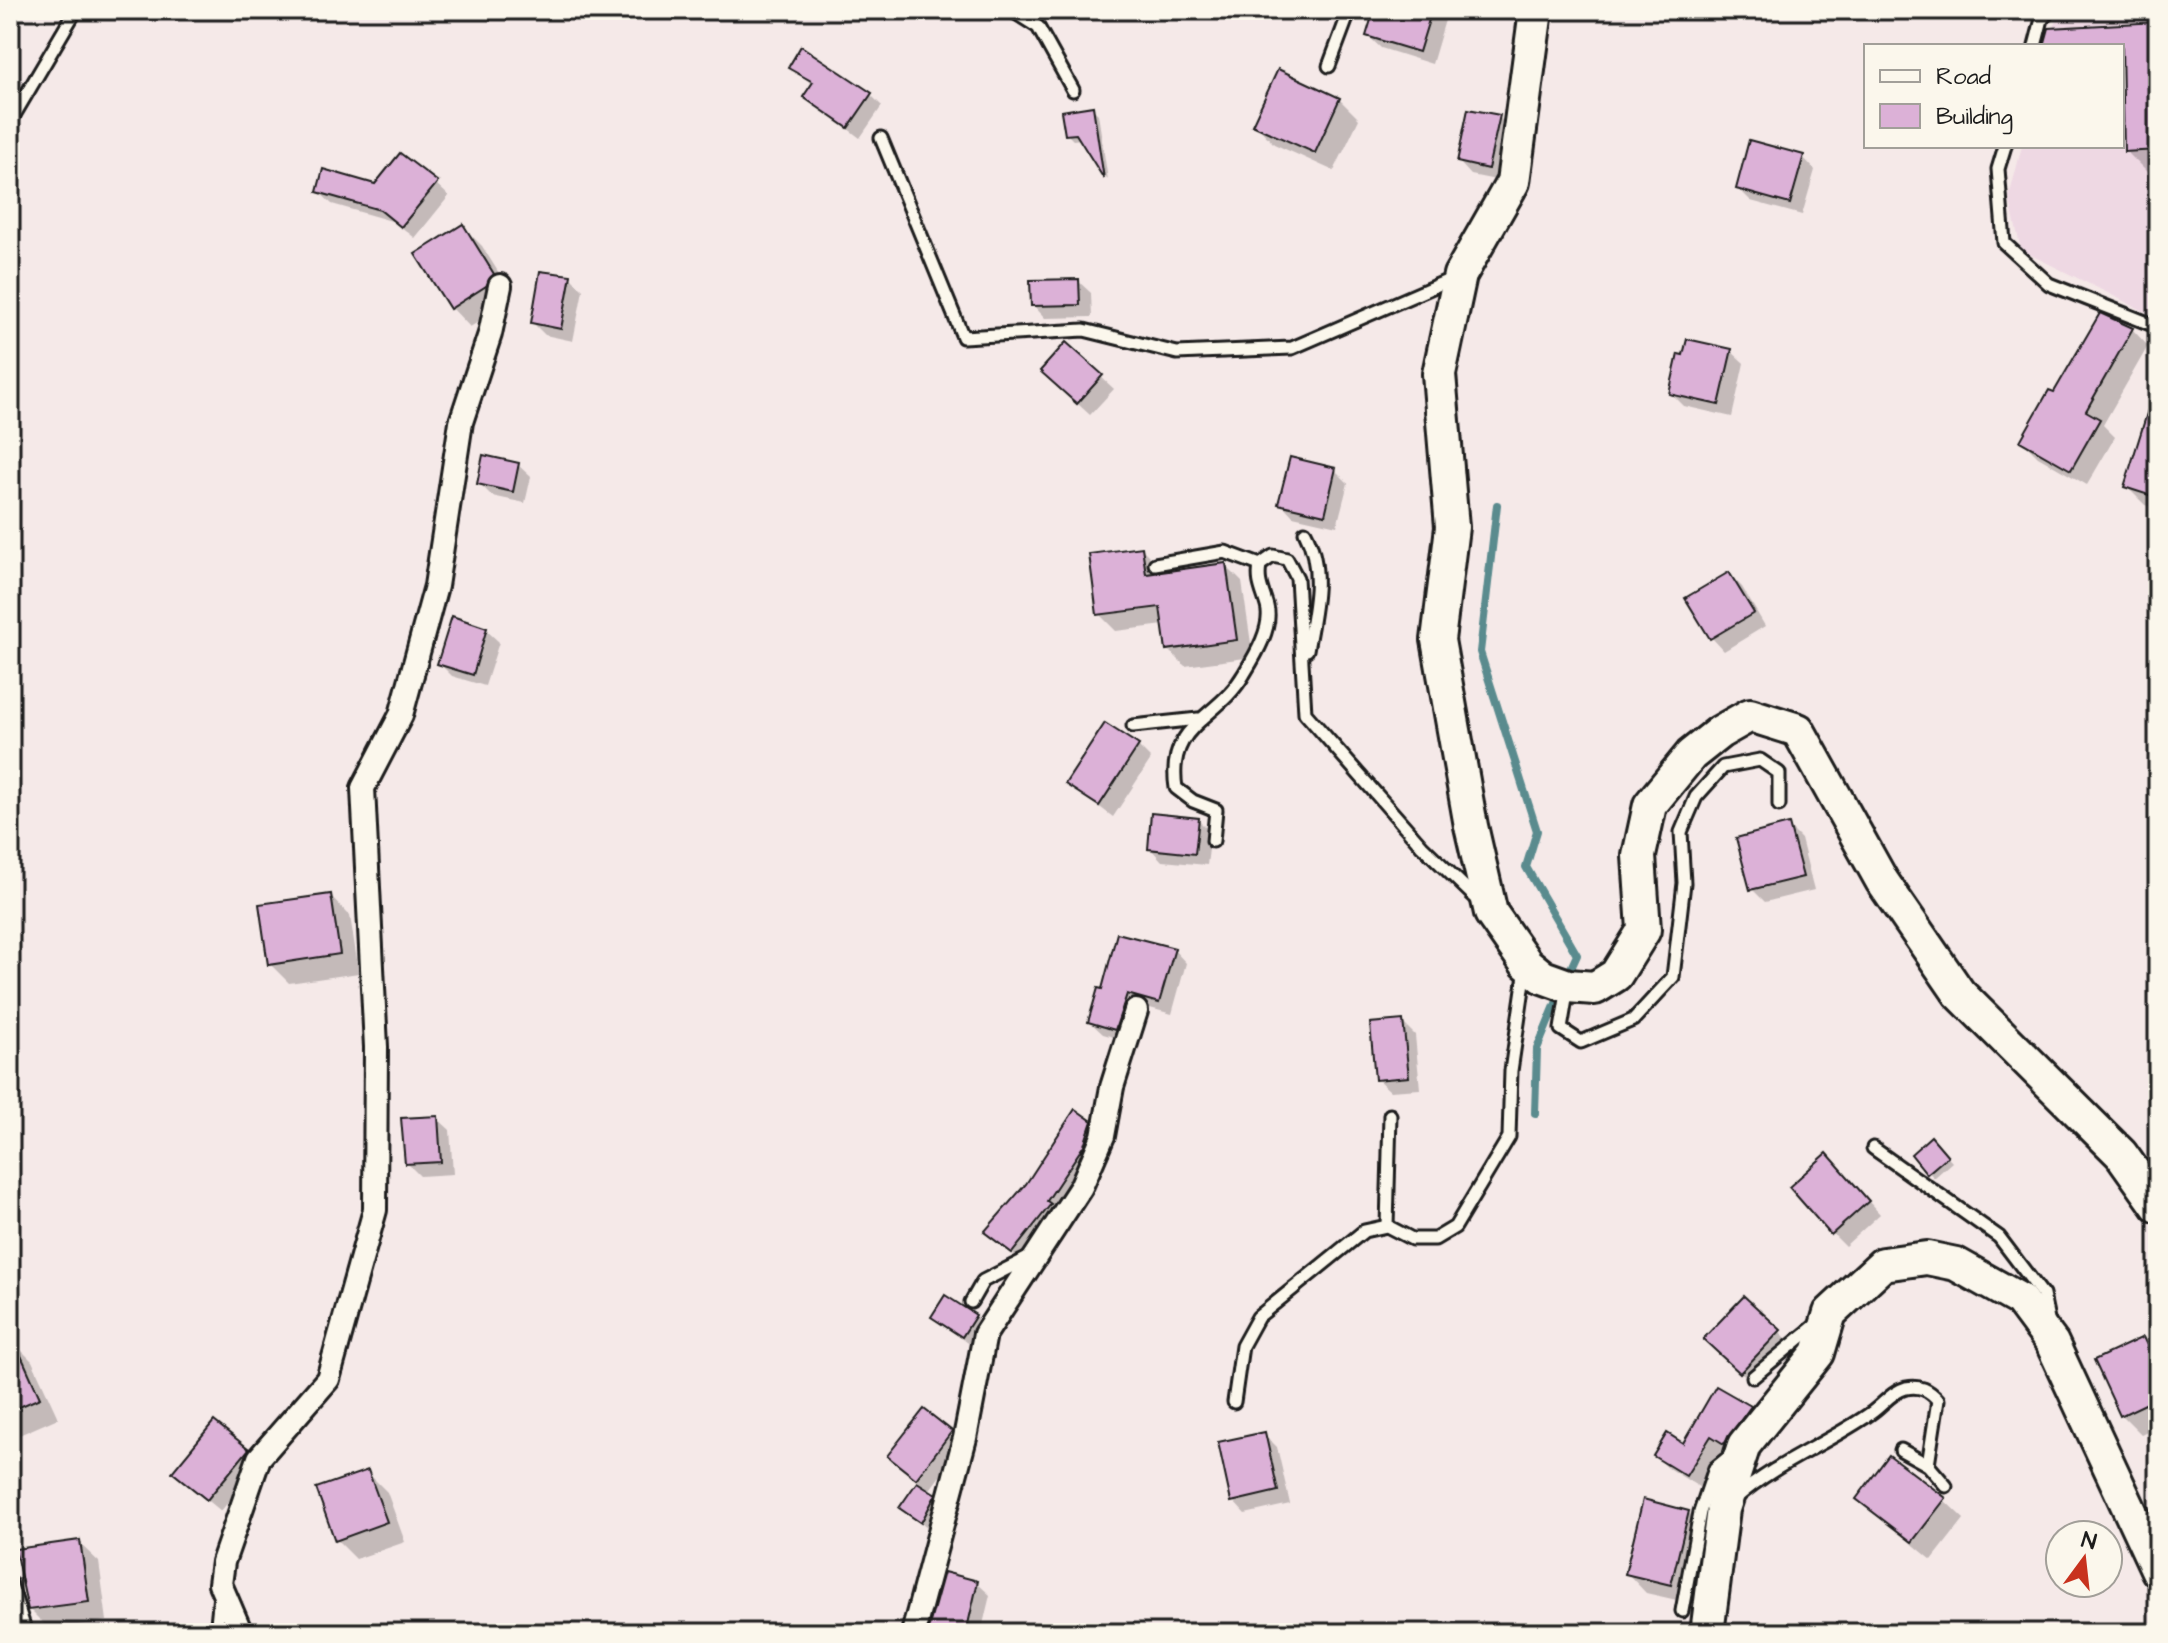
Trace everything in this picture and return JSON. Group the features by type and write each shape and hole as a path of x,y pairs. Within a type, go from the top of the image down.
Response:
{"street":[{"path":"1536,10 1513,182 1460,275 1439,374 1452,527 1438,640 1471,826 1491,913 1526,963 1543,977 1568,986 1595,988 1616,975 1644,930 1639,856 1650,805 1691,755 1720,732 1750,715 1778,721 1798,730 1882,881 1959,993 2121,1154 2158,1206"},
{"path":"241,1633 220,1584 223,1562 259,1458 328,1379 375,1210 376,1047 363,788 405,701 436,586 461,422 490,334 500,286"},
{"path":"913,1633 965,1438 985,1334 1081,1187 1103,1136 1112,1087 1136,1011"},
{"path":"1707,1632 1723,1509 1744,1445 1818,1353 1830,1313 1883,1264 1927,1258 1956,1264 2020,1300 2052,1343 2158,1571"}],"lane":[{"path":"10,122 76,10"},
{"path":"1011,10 1038,27 1073,90"},
{"path":"1329,66 1350,10"},
{"path":"2036,44 2042,19 2050,10"},
{"path":"881,138 963,337 1084,330 1177,353 1292,348 1460,275"},
{"path":"2004,148 1998,169 2004,243 2049,284 2158,327"},
{"path":"1303,670 1317,590 1315,550 1305,532"},
{"path":"1155,564 1225,552 1260,565"},
{"path":"1213,841 1216,810 1193,801 1176,788 1173,768 1179,744 1198,719 1218,705 1243,677 1264,636 1268,609 1257,581 1260,565 1273,556 1287,559 1297,578 1305,713 1422,846 1491,913"},
{"path":"1133,726 1198,719"},
{"path":"1568,986 1561,1029 1581,1042 1633,1020 1673,977 1684,883 1681,832 1696,797 1723,767 1760,760 1779,773 1779,805"},
{"path":"1234,1402 1242,1346 1258,1317 1364,1231 1387,1226 1412,1239 1435,1239 1455,1227 1509,1137 1511,1071 1526,963"},
{"path":"1387,1226 1390,1115"},
{"path":"1873,1148 1999,1237 2043,1295 2052,1343"},
{"path":"971,1302 983,1281 1038,1252"},
{"path":"1753,1377 1830,1313"},
{"path":"1723,1509 1763,1474 1872,1413 1894,1393 1907,1387 1923,1388 1938,1400 1928,1465"},
{"path":"1682,1611 1700,1512 1715,1468 1744,1445"},
{"path":"1901,1450 1928,1465 1946,1486"},
{"path":"10,1582 26,1633"},
{"path":"216,1633 220,1584"}],"shaded area":[{"path":"2065,10 2158,10 2158,318 2021,250 2009,197 2021,148 2124,148 2124,44 2050,44 2056,20"}],"building":[{"path":"1374,10 1432,10 1419,52 1366,36"},
{"path":"2158,22 2158,150 2124,152 2124,44 2045,44 2049,28"},
{"path":"801,46 872,93 848,128 803,97 813,82 788,68"},
{"path":"1278,69 1340,98 1315,153 1252,125"},
{"path":"1093,106 1104,179 1076,134 1065,135 1061,111"},
{"path":"1468,109 1500,115 1488,169 1457,162"},
{"path":"1749,140 1804,155 1790,204 1736,189"},
{"path":"400,153 438,182 401,227 380,210 317,192 323,169 375,184"},
{"path":"463,224 494,274 486,286 450,309 415,254"},
{"path":"540,271 571,275 561,329 531,323"},
{"path":"1079,279 1080,305 1031,306 1030,280"},
{"path":"2100,313 2133,328 2086,411 2100,419 2071,470 2020,441 2049,390 2054,392"},
{"path":"1687,339 1732,349 1719,405 1669,394 1678,354 1683,355"},
{"path":"1066,342 1103,375 1077,404 1040,371"},
{"path":"2153,394 2158,395 2158,498 2124,487"},
{"path":"483,455 519,463 513,492 477,484"},
{"path":"1290,457 1336,468 1325,515 1278,504"},
{"path":"1142,547 1146,574 1226,563 1237,640 1166,650 1160,607 1097,615 1089,554"},
{"path":"1729,572 1754,613 1710,639 1685,598"},
{"path":"452,616 487,628 473,675 437,664"},
{"path":"1105,723 1139,745 1099,806 1065,784"},
{"path":"1151,813 1199,818 1195,854 1148,849"},
{"path":"1789,824 1803,877 1750,890 1736,838"},
{"path":"331,894 340,954 268,965 259,904"},
{"path":"1117,933 1175,948 1159,1003 1127,994 1115,1030 1088,1022 1098,988 1102,989"},
{"path":"1403,1020 1409,1077 1375,1080 1370,1023"},
{"path":"1075,1109 1092,1121 1084,1145 1047,1201 1051,1204 1012,1253 984,1232 1026,1184"},
{"path":"438,1116 441,1162 405,1164 401,1118"},
{"path":"1931,1136 1948,1156 1927,1174 1911,1154"},
{"path":"1827,1153 1869,1201 1831,1235 1789,1187"},
{"path":"945,1295 976,1315 962,1337 931,1317"},
{"path":"1744,1296 1781,1330 1740,1373 1703,1339"},
{"path":"10,1331 40,1398 10,1411"},
{"path":"2143,1337 2158,1368 2158,1398 2120,1416 2094,1360"},
{"path":"1716,1386 1751,1406 1724,1444 1711,1436 1686,1476 1653,1456 1667,1433 1683,1443"},
{"path":"924,1409 952,1431 916,1479 887,1456"},
{"path":"214,1421 249,1449 207,1500 172,1472"},
{"path":"1265,1432 1278,1491 1231,1502 1218,1442"},
{"path":"1889,1455 1946,1498 1912,1542 1856,1499"},
{"path":"368,1470 387,1522 335,1541 316,1488"},
{"path":"917,1482 936,1494 921,1523 899,1508"},
{"path":"1643,1499 1689,1511 1671,1585 1625,1574"},
{"path":"80,1540 89,1602 28,1610 15,1549"},
{"path":"944,1572 978,1581 966,1633 927,1633"}],"waterway":[{"path":"1497,505 1480,652 1537,831 1526,867 1577,955 1567,977"},
{"path":"1535,1113 1537,1049 1559,996"}]}
